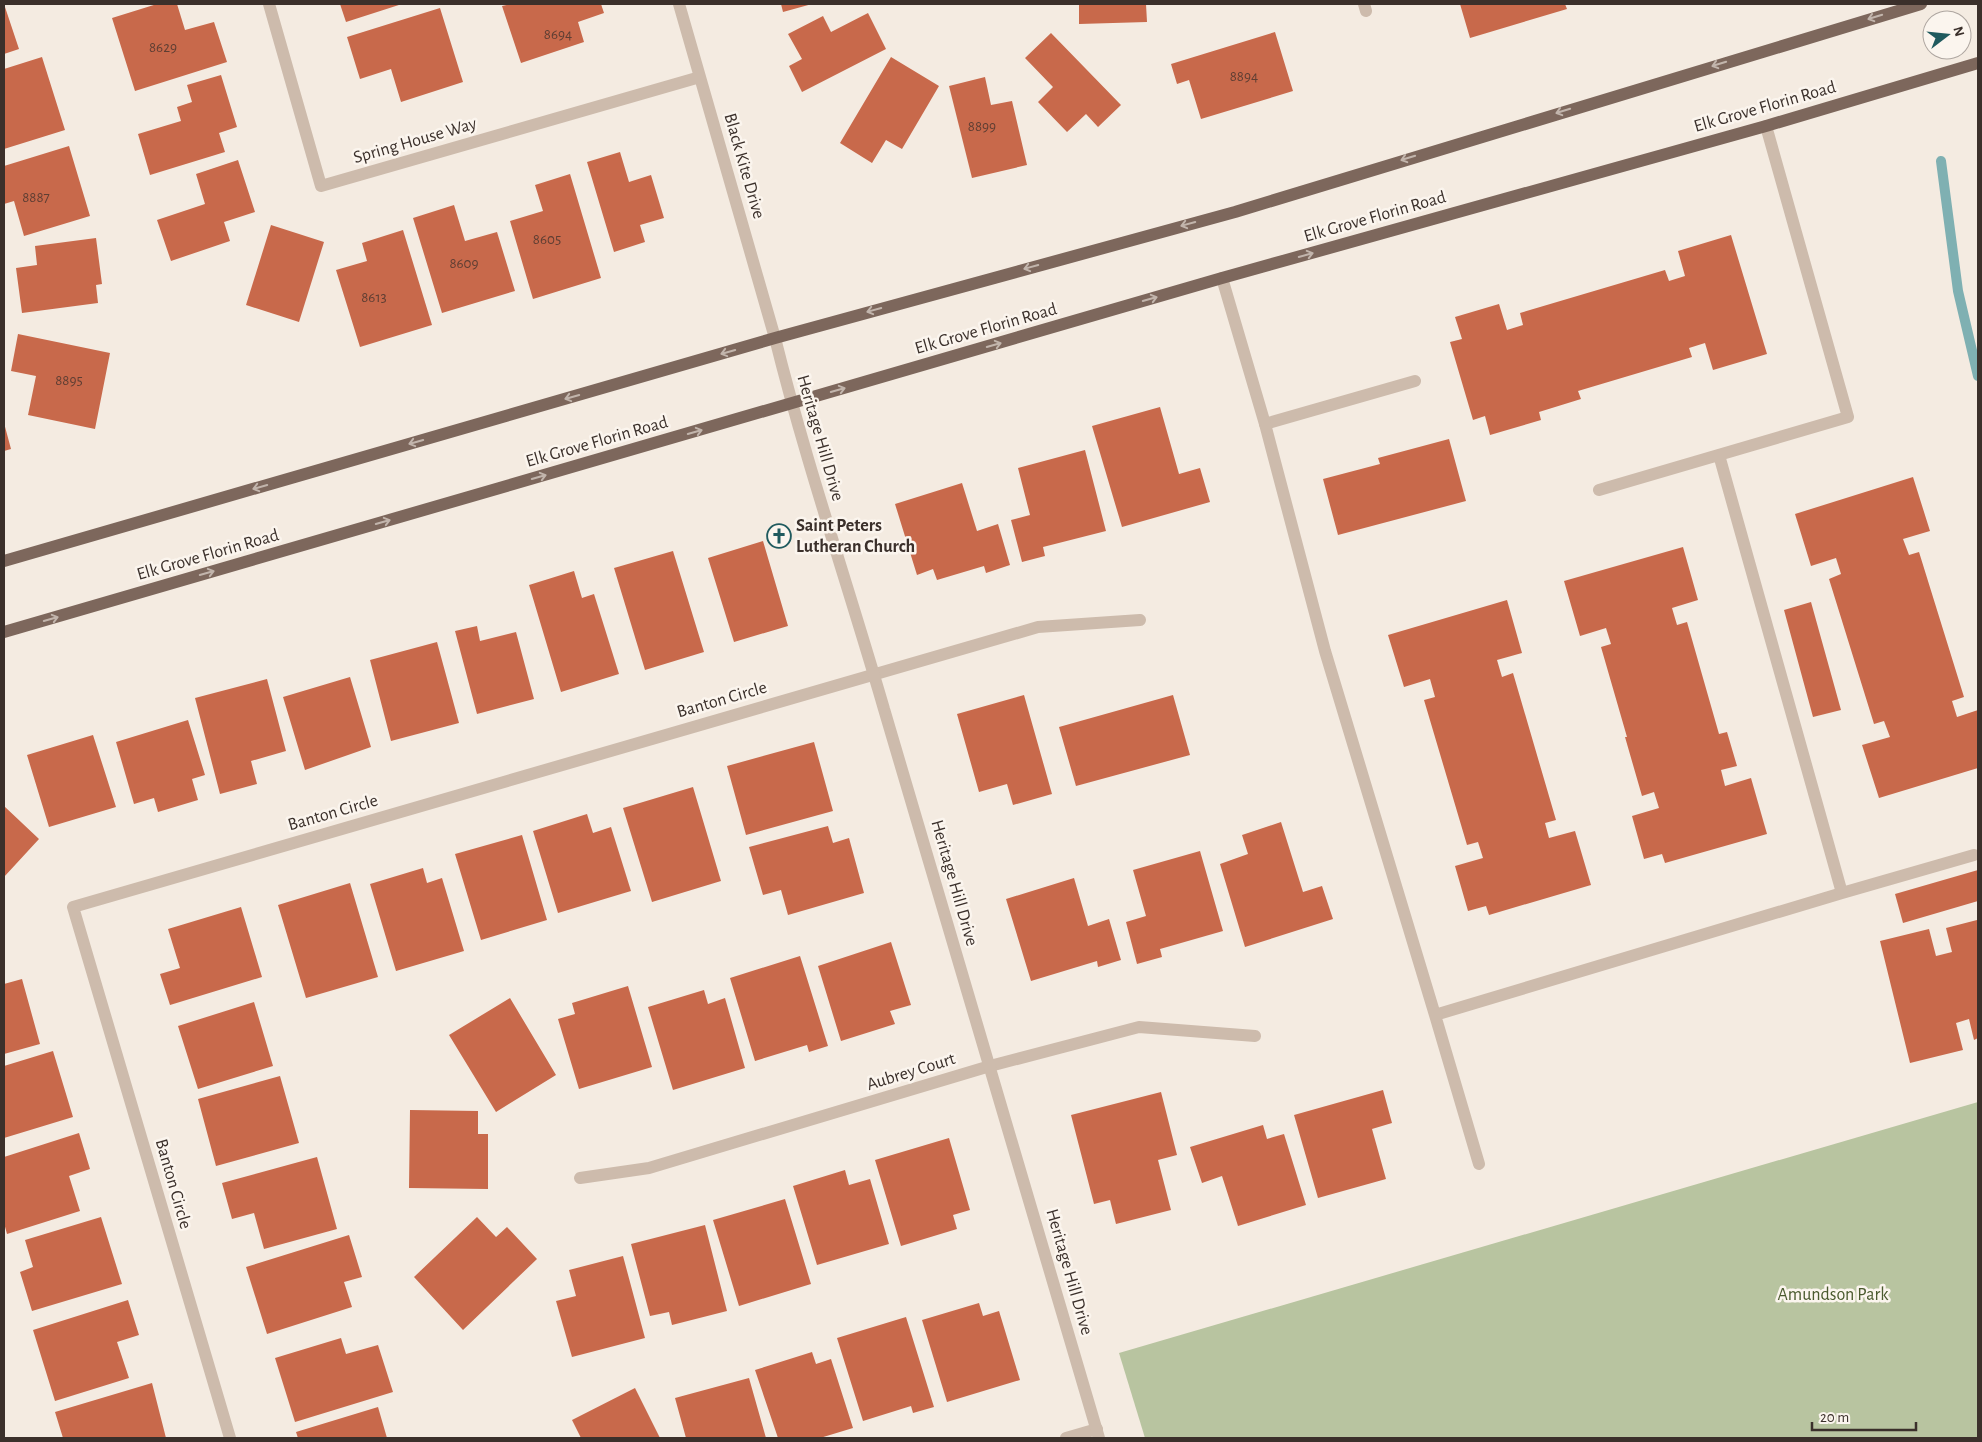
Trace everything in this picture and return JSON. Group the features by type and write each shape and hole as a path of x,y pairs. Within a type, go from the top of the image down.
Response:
{"main road":[{"path":"4,561 775,338 1235,212 1921,4"},
{"name":"Elk Grove Florin Road","path":"4,632 1222,278 1766,126 1978,62"}],"street":[{"name":"Spring House Way","path":"269,4 321,186 700,77"},
{"name":"Black Kite Drive","path":"679,4 775,338"},
{"path":"1599,490 1848,417 1766,126"},
{"path":"1222,278 1265,424 1325,651 1436,1015 1479,1164"},
{"name":"Heritage Hill Drive","path":"775,338 791,403 874,674 1098,1434"},
{"path":"1265,424 1415,381"},
{"path":"1719,455 1842,892"},
{"name":"Banton Circle","path":"230,1438 73,907 1038,627 1140,620"},
{"path":"1436,1015 1842,892 1974,855"},
{"name":"Aubrey Court","path":"580,1178 649,1168 990,1066 1139,1027 1255,1036"},
{"path":"1066,1438 1098,1434"}],"green space":[{"name":"Amundson Park","path":"1978,1102 1978,1438 1145,1438 1119,1353"}],"building":[{"path":"4,4 19,49 4,54"},
{"path":"157,4 177,4 185,30 214,22 227,62 135,91 112,18"},
{"path":"340,4 402,4 346,22"},
{"path":"511,4 601,4 604,13 578,22 584,42 521,63 502,6"},
{"path":"781,4 812,4 783,12"},
{"path":"1079,4 1146,4 1147,22 1079,24"},
{"path":"1460,4 1565,4 1567,9 1470,38"},
{"path":"440,8 463,82 401,102 391,69 360,79 347,37"},
{"path":"868,13 886,49 802,92 789,66 802,59 788,34 823,16 831,32"},
{"path":"1275,32 1293,91 1201,119 1189,80 1177,84 1171,64"},
{"path":"1051,33 1121,105 1098,127 1086,114 1067,132 1038,102 1053,87 1025,58"},
{"path":"42,57 65,130 4,149 4,69"},
{"path":"891,57 939,86 902,149 886,140 872,163 840,143"},
{"path":"221,75 237,127 219,133 225,152 150,175 138,134 181,121 177,107 192,102 187,85"},
{"path":"985,77 991,105 1012,101 1027,165 972,178 949,86"},
{"path":"69,146 90,216 24,236 14,201 4,204 4,166"},
{"path":"620,152 629,182 651,175 664,218 640,225 645,242 614,252 587,162"},
{"path":"238,160 255,212 224,222 230,241 171,261 157,220 205,204 196,174"},
{"path":"570,174 601,278 533,299 510,221 543,211 535,185"},
{"path":"454,205 465,241 497,232 515,291 442,313 413,218"},
{"path":"271,225 324,242 299,322 246,305"},
{"path":"403,230 432,325 360,347 336,270 367,261 362,243"},
{"path":"1731,235 1767,354 1713,370 1705,343 1689,348 1692,357 1578,391 1581,399 1539,412 1541,420 1490,435 1485,416 1473,420 1450,342 1462,339 1455,317 1499,304 1507,330 1523,325 1520,313 1665,270 1669,281 1685,276 1678,251"},
{"path":"96,238 102,284 96,285 98,303 22,313 16,268 37,265 35,246"},
{"path":"18,334 110,353 95,429 28,415 36,376 11,371"},
{"path":"1160,407 1179,474 1200,468 1210,502 1122,527 1092,426"},
{"path":"4,423 11,449 4,451"},
{"path":"1449,439 1466,501 1338,535 1323,479 1380,464 1378,458"},
{"path":"1085,450 1106,531 1043,547 1045,556 1022,562 1011,520 1030,515 1018,468"},
{"path":"1913,477 1930,531 1903,539 1909,555 1919,552 1964,697 1952,701 1957,717 1978,710 1978,768 1879,798 1862,745 1890,737 1884,721 1874,724 1829,579 1841,574 1836,558 1811,566 1795,514"},
{"path":"962,483 977,531 998,524 1010,565 986,573 984,566 937,580 933,569 917,575 895,504"},
{"path":"763,541 788,626 734,642 708,558"},
{"path":"1683,547 1698,600 1672,608 1677,625 1687,622 1719,734 1727,732 1737,766 1721,770 1725,786 1751,778 1767,834 1665,863 1662,854 1644,859 1632,816 1659,808 1654,792 1642,796 1601,647 1611,644 1606,628 1580,636 1564,581"},
{"path":"673,551 704,652 645,670 614,568"},
{"path":"574,571 582,598 594,594 619,674 561,692 529,585"},
{"path":"1507,600 1522,653 1497,660 1502,677 1513,673 1556,820 1545,823 1549,838 1575,831 1591,885 1489,915 1486,906 1468,911 1455,866 1483,858 1478,842 1467,845 1424,700 1435,697 1430,679 1404,687 1388,635"},
{"path":"1811,602 1841,710 1813,717 1784,610"},
{"path":"477,626 480,641 516,632 534,699 477,714 455,631"},
{"path":"437,642 459,723 391,741 370,660"},
{"path":"350,677 371,747 305,770 283,697"},
{"path":"267,679 286,751 251,761 257,784 220,794 195,698"},
{"path":"1024,695 1052,794 1013,805 1007,784 979,792 957,714"},
{"path":"1173,695 1190,755 1076,786 1059,727"},
{"path":"188,720 205,775 192,779 198,800 158,812 154,798 134,804 116,742"},
{"path":"93,735 116,807 49,827 27,755"},
{"path":"814,742 833,811 746,835 727,766"},
{"path":"693,787 721,881 652,902 623,808"},
{"path":"4,806 39,839 4,877"},
{"path":"587,814 593,833 611,827 631,891 558,913 533,831"},
{"path":"1281,822 1303,892 1322,886 1333,919 1245,947 1220,864 1248,854 1242,835"},
{"path":"828,826 833,843 849,838 864,893 788,915 781,890 763,895 749,847"},
{"path":"522,835 547,920 481,940 455,854"},
{"path":"1200,851 1223,931 1160,949 1162,957 1137,964 1126,922 1146,916 1133,870"},
{"path":"423,868 427,883 442,878 464,951 396,971 370,884"},
{"path":"1978,870 1978,901 1903,923 1895,894"},
{"path":"1074,878 1088,926 1109,919 1121,960 1098,967 1097,961 1031,981 1006,899"},
{"path":"350,883 378,977 306,998 278,905"},
{"path":"241,907 262,977 170,1005 160,974 180,968 168,929"},
{"path":"1977,920 1978,1038 1974,1040 1969,1019 1956,1023 1963,1050 1910,1063 1880,941 1929,929 1936,956 1952,952 1946,928"},
{"path":"891,942 911,1005 890,1011 895,1024 841,1041 818,966"},
{"path":"800,956 828,1046 809,1052 807,1045 755,1061 730,978"},
{"path":"22,979 40,1044 4,1054 4,984"},
{"path":"628,986 652,1067 579,1089 558,1019 575,1014 572,1003"},
{"path":"704,990 708,1004 725,998 745,1068 673,1090 648,1007"},
{"path":"510,998 556,1075 496,1112 449,1035"},
{"path":"254,1002 273,1066 198,1089 178,1026"},
{"path":"53,1051 73,1117 4,1138 4,1066"},
{"path":"280,1076 299,1143 216,1166 198,1099"},
{"path":"1383,1090 1392,1123 1372,1129 1386,1179 1318,1198 1294,1115"},
{"path":"1161,1092 1177,1155 1158,1160 1171,1210 1116,1224 1110,1200 1094,1204 1071,1115"},
{"path":"410,1110 478,1111 478,1134 488,1134 488,1189 409,1188"},
{"path":"1263,1125 1267,1139 1284,1134 1306,1205 1238,1226 1222,1176 1202,1183 1190,1147"},
{"path":"79,1133 90,1169 69,1176 80,1211 7,1234 4,1223 4,1157"},
{"path":"949,1138 970,1210 953,1215 957,1229 901,1246 875,1160"},
{"path":"317,1157 337,1229 264,1249 254,1213 232,1219 222,1183"},
{"path":"845,1170 849,1185 870,1179 889,1244 817,1265 793,1186"},
{"path":"785,1199 811,1284 739,1306 713,1220"},
{"path":"101,1217 122,1284 32,1311 20,1272 33,1267 25,1240"},
{"path":"477,1217 496,1237 507,1227 537,1259 463,1330 414,1277"},
{"path":"705,1225 727,1311 672,1325 669,1312 650,1316 631,1244"},
{"path":"349,1235 362,1277 344,1282 352,1307 267,1334 246,1267"},
{"path":"623,1256 645,1338 572,1357 556,1301 576,1296 569,1270"},
{"path":"128,1300 139,1335 117,1342 129,1378 55,1401 33,1330"},
{"path":"979,1303 983,1316 999,1311 1020,1380 947,1402 922,1320"},
{"path":"906,1317 934,1407 913,1413 911,1406 863,1421 837,1338"},
{"path":"341,1338 346,1354 378,1345 393,1392 295,1422 275,1358"},
{"path":"812,1352 816,1364 831,1359 853,1428 820,1438 778,1438 755,1370"},
{"path":"749,1378 766,1438 686,1438 675,1398"},
{"path":"152,1383 166,1438 63,1438 55,1412"},
{"path":"635,1388 660,1438 581,1438 572,1420"},
{"path":"378,1407 387,1438 298,1438 296,1432"}],"waterway":[{"path":"1941,161 1958,291 1978,376"}],"place":[{"name":"Saint Peters Lutheran Church","path":"779,536"}]}
